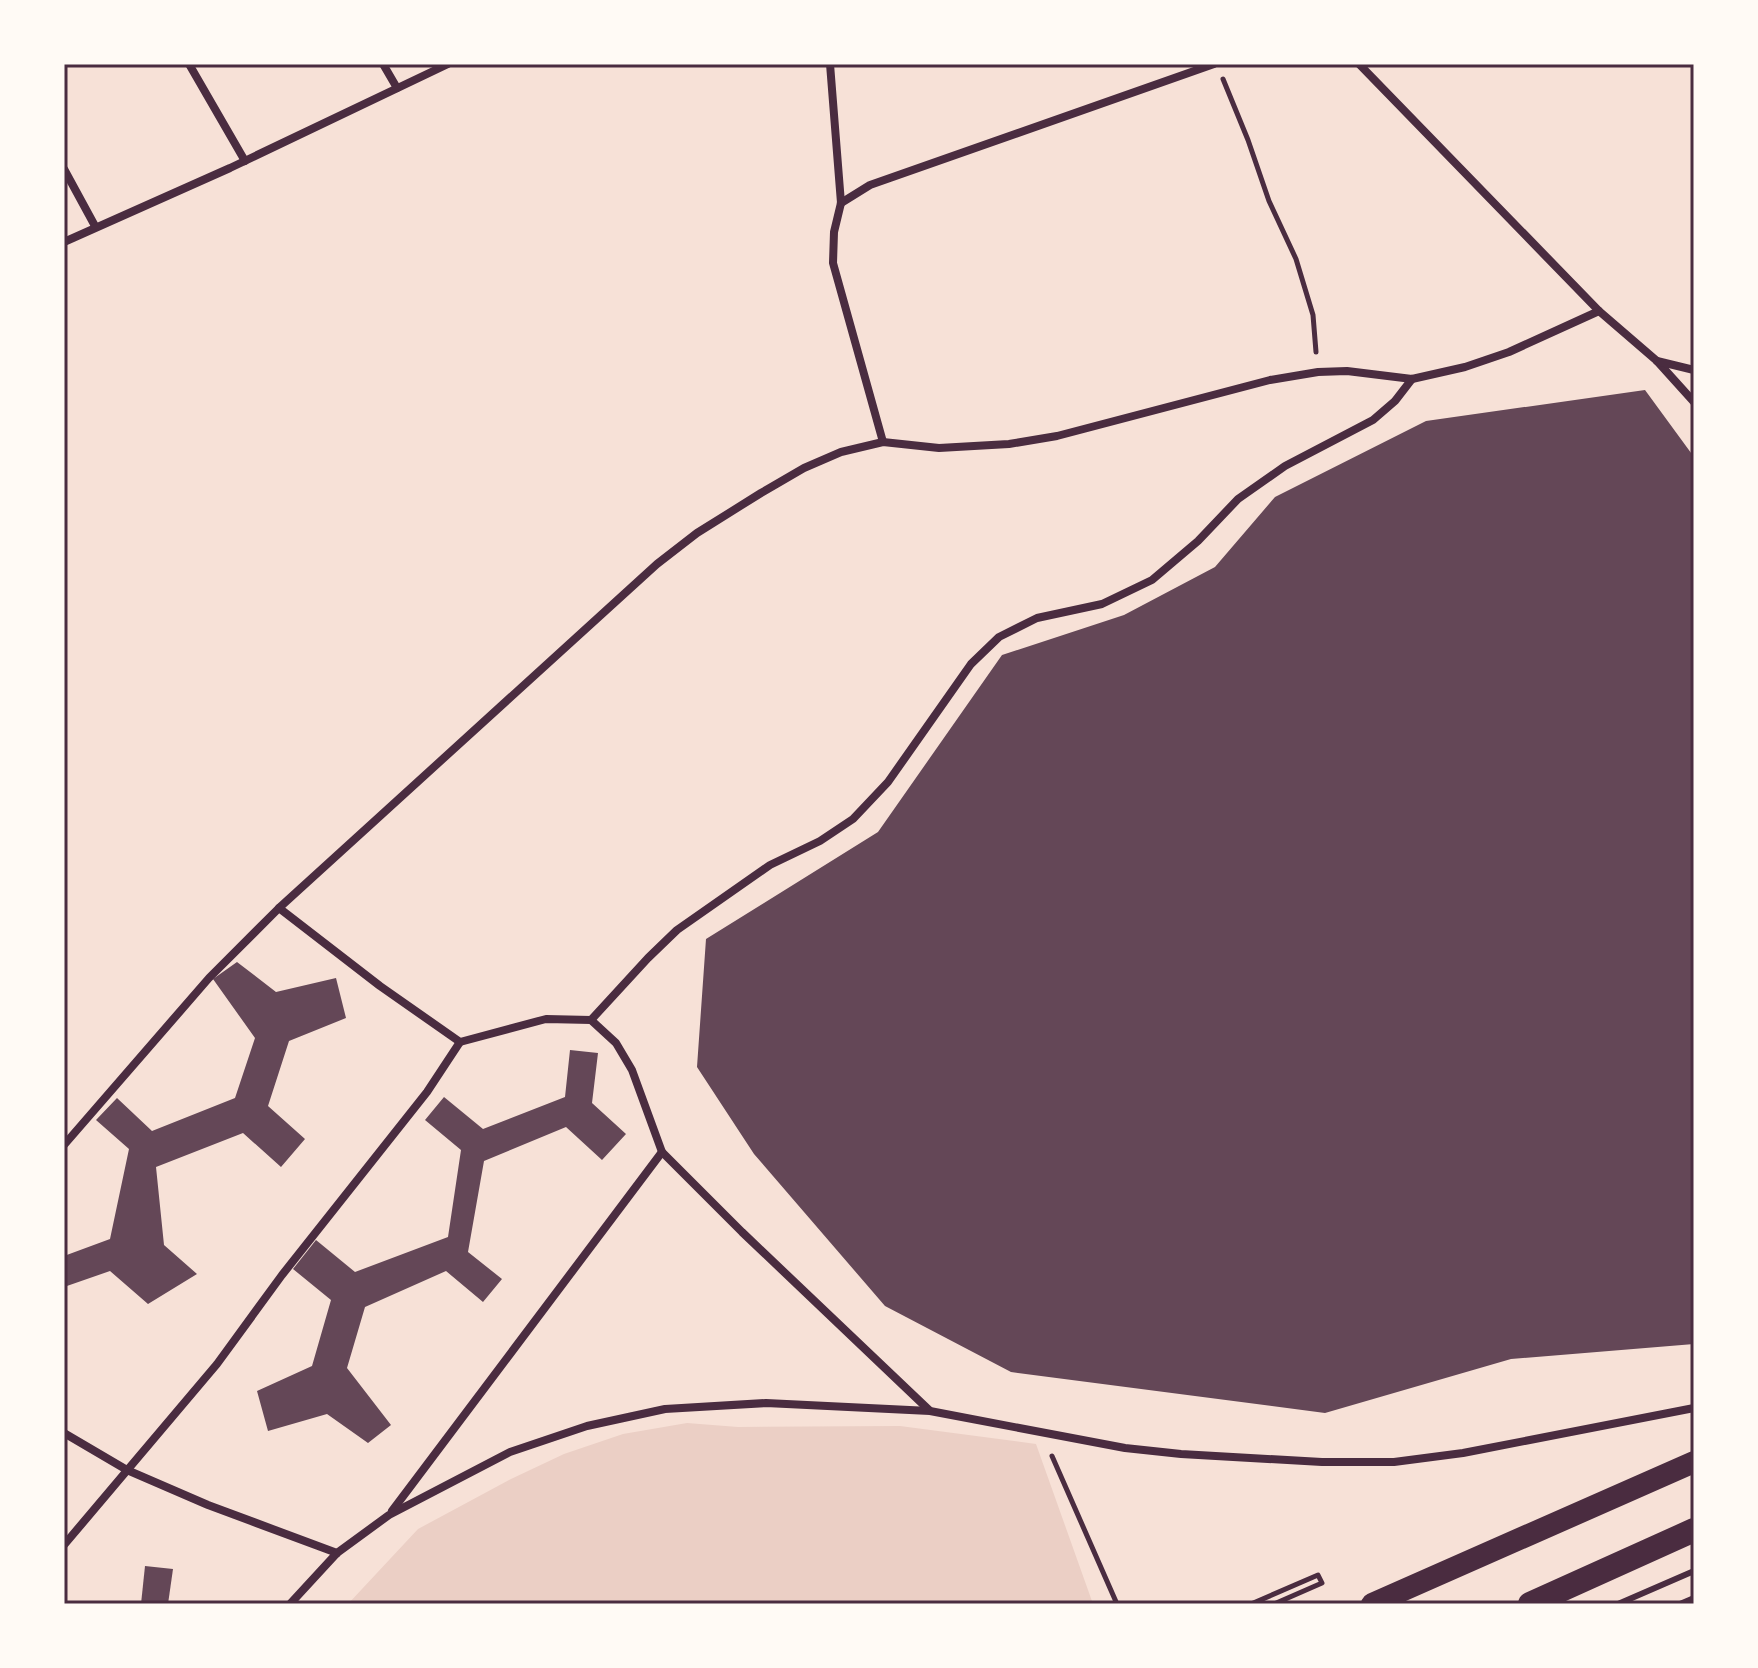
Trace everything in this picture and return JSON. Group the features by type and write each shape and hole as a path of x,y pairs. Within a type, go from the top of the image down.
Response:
{"highway":[{"path":"1372,1604 1694,1462"},
{"path":"1530,1604 1694,1530"}],"street":[{"path":"189,64 245,161"},
{"path":"383,64 397,88"},
{"path":"64,242 245,161 448,64"},
{"path":"830,64 841,203 834,232 833,263 883,442"},
{"path":"841,203 870,185 1214,64"},
{"path":"1359,64 1599,311 1657,361 1694,402"},
{"path":"64,169 95,226"},
{"path":"64,1145 209,978 279,908 578,635 697,533 804,468 841,452 883,442 939,448 1009,444 1057,436 1270,380 1318,372 1347,371 1412,379 1465,367 1509,352 1599,311"},
{"path":"1657,361 1694,370"},
{"path":"591,1020 677,930 770,865 820,841 853,819 888,782 971,664 999,637 1037,618 1102,604 1152,580 1198,541 1238,499 1285,466 1373,420 1395,401 1412,379"},
{"path":"279,908 380,986 460,1042"},
{"path":"64,1545 217,1364 282,1275 427,1092 460,1042 546,1019 591,1020 616,1043 632,1070 662,1152 930,1411"},
{"path":"389,1515 662,1152"},
{"path":"290,1604 337,1553 389,1515 510,1452 587,1426 665,1409 766,1403 930,1411 1125,1448 1322,1462 1394,1462 1463,1453 1694,1408"},
{"path":"64,1433 127,1470 208,1505 337,1553"}],"lane":[{"path":"1618,1604 1694,1571"},
{"path":"1680,1604 1694,1598"}],"path":[{"path":"1222,77 1269,201 1296,259 1313,315 1318,372"},
{"path":"1042,1433 1117,1604"},
{"path":"1251,1604 1318,1575 1322,1583 1274,1604"}],"shaded area":[{"path":"687,1423 738,1427 900,1426 1036,1444 1093,1604 348,1604 418,1529 511,1479 564,1454 623,1434"}],"building":[{"path":"1645,390 1694,457 1694,1344 1511,1359 1325,1413 1011,1372 885,1306 754,1154 697,1067 706,939 878,832 1002,655 1124,615 1215,567 1275,497 1426,421"},
{"path":"237,962 276,992 336,978 346,1018 289,1041 268,1106 305,1139 281,1167 243,1133 156,1167 164,1245 197,1274 148,1304 110,1271 64,1287 64,1256 110,1239 129,1149 96,1120 117,1098 152,1131 235,1098 255,1038 213,979"},
{"path":"570,1050 598,1053 592,1103 626,1134 602,1160 566,1127 484,1161 468,1252 502,1279 483,1302 446,1271 365,1307 347,1368 391,1425 368,1443 327,1414 268,1431 257,1391 312,1366 331,1300 293,1269 316,1240 355,1272 448,1237 461,1150 425,1120 444,1097 483,1129 565,1097"},
{"path":"145,1566 173,1569 168,1604 141,1604"}]}
